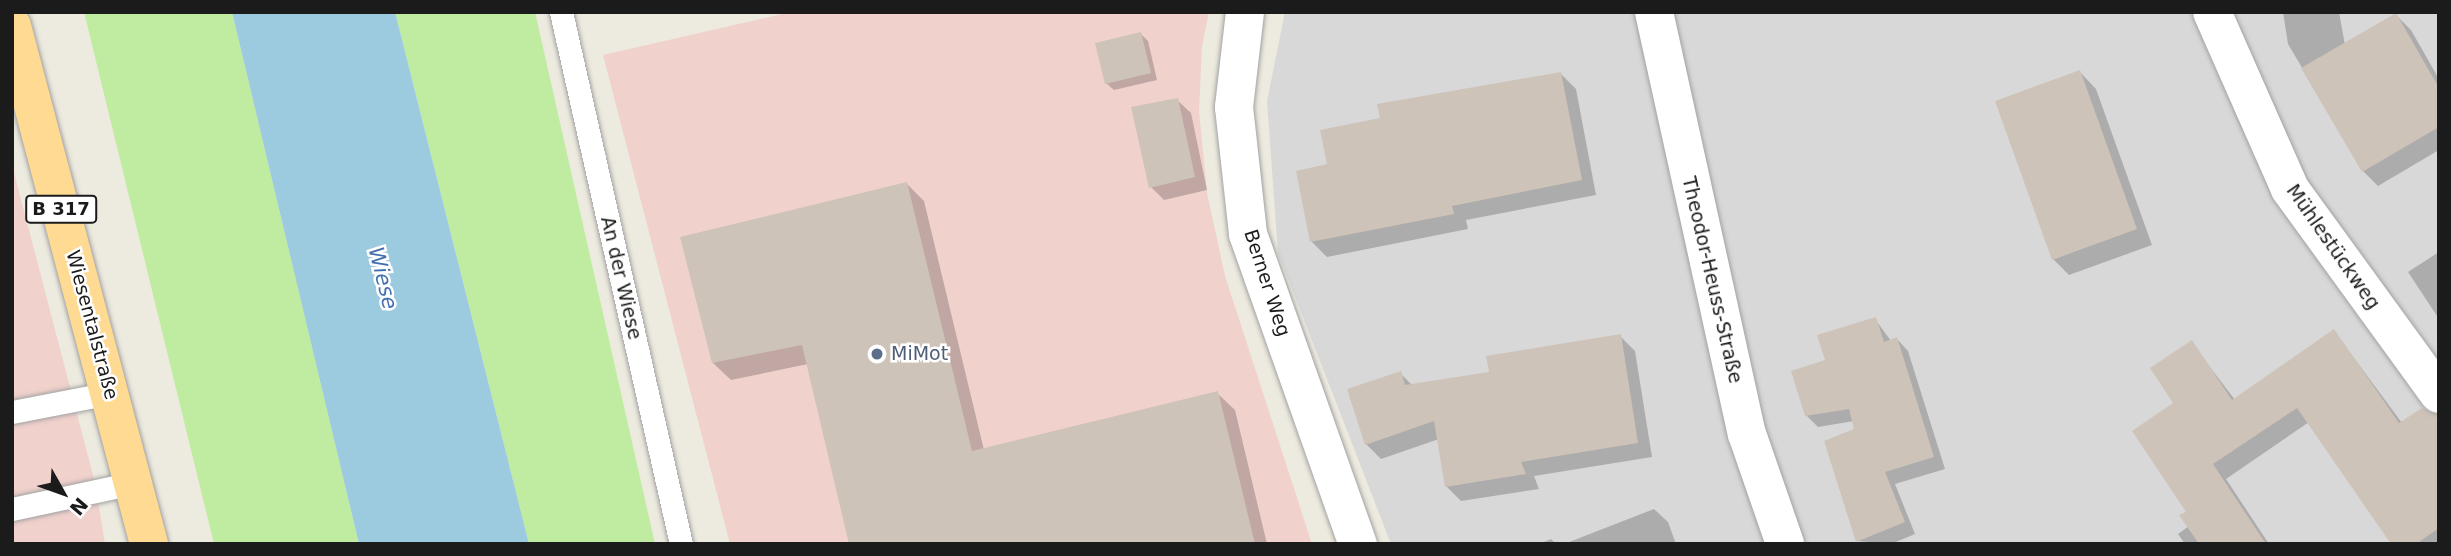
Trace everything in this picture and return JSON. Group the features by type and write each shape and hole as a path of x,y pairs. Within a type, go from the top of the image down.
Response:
{"main road":[{"name":"Wiesentalstraße","path":"12,26 149,544"}],"street":[{"name":"Berner Weg","path":"1245,12 1234,107 1248,234 1358,544"},
{"name":"Theodor-Heuss-Straße","path":"1654,12 1747,434 1785,544"},
{"name":"Mühlestückweg","path":"2212,12 2290,189 2439,394"}],"lane":[{"name":"An der Wiese","path":"561,12 681,544"},
{"path":"12,412 110,393"},
{"path":"12,509 134,483"}],"shaded area":[{"path":"791,12 1209,12 1202,46 1199,111 1207,193 1225,276 1312,544 730,544 603,55"},
{"path":"1285,12 2439,12 2439,544 1391,544 1278,253 1267,101"},
{"path":"12,165 95,483 105,544 12,544"}],"green space":[{"path":"84,12 232,12 359,544 214,544"},
{"path":"395,12 535,12 655,544 529,544"}],"water":[{"name":"Wiese","path":"232,12 395,12 529,544 359,544"}],"building":[{"path":"2396,13 2439,88 2439,127 2362,172 2301,68"},
{"path":"1141,32 1151,73 1105,84 1095,43"},
{"path":"2080,70 2137,229 2052,260 1995,101"},
{"path":"1561,72 1582,180 1452,206 1454,214 1310,242 1296,171 1327,164 1320,130 1380,118 1377,104"},
{"path":"1178,98 1195,177 1149,188 1131,107"},
{"name":"MiMot","path":"907,182 972,451 1218,391 1255,544 849,544 802,345 712,363 680,237"},
{"path":"1876,317 1884,342 1897,337 1934,457 1885,472 1905,522 1856,542 1824,441 1854,429 1849,409 1805,416 1791,371 1825,360 1817,335"},
{"path":"2334,329 2399,423 2422,408 2439,415 2439,528 2416,544 2391,544 2297,408 2213,464 2266,544 2199,544 2179,515 2186,512 2132,431 2173,403 2150,368 2192,340 2232,400"},
{"path":"1621,334 1638,443 1521,462 1526,474 1445,487 1434,421 1365,445 1347,389 1401,371 1405,385 1489,372 1486,356"}],"place":[{"name":"MiMot","path":"877,354"}]}
